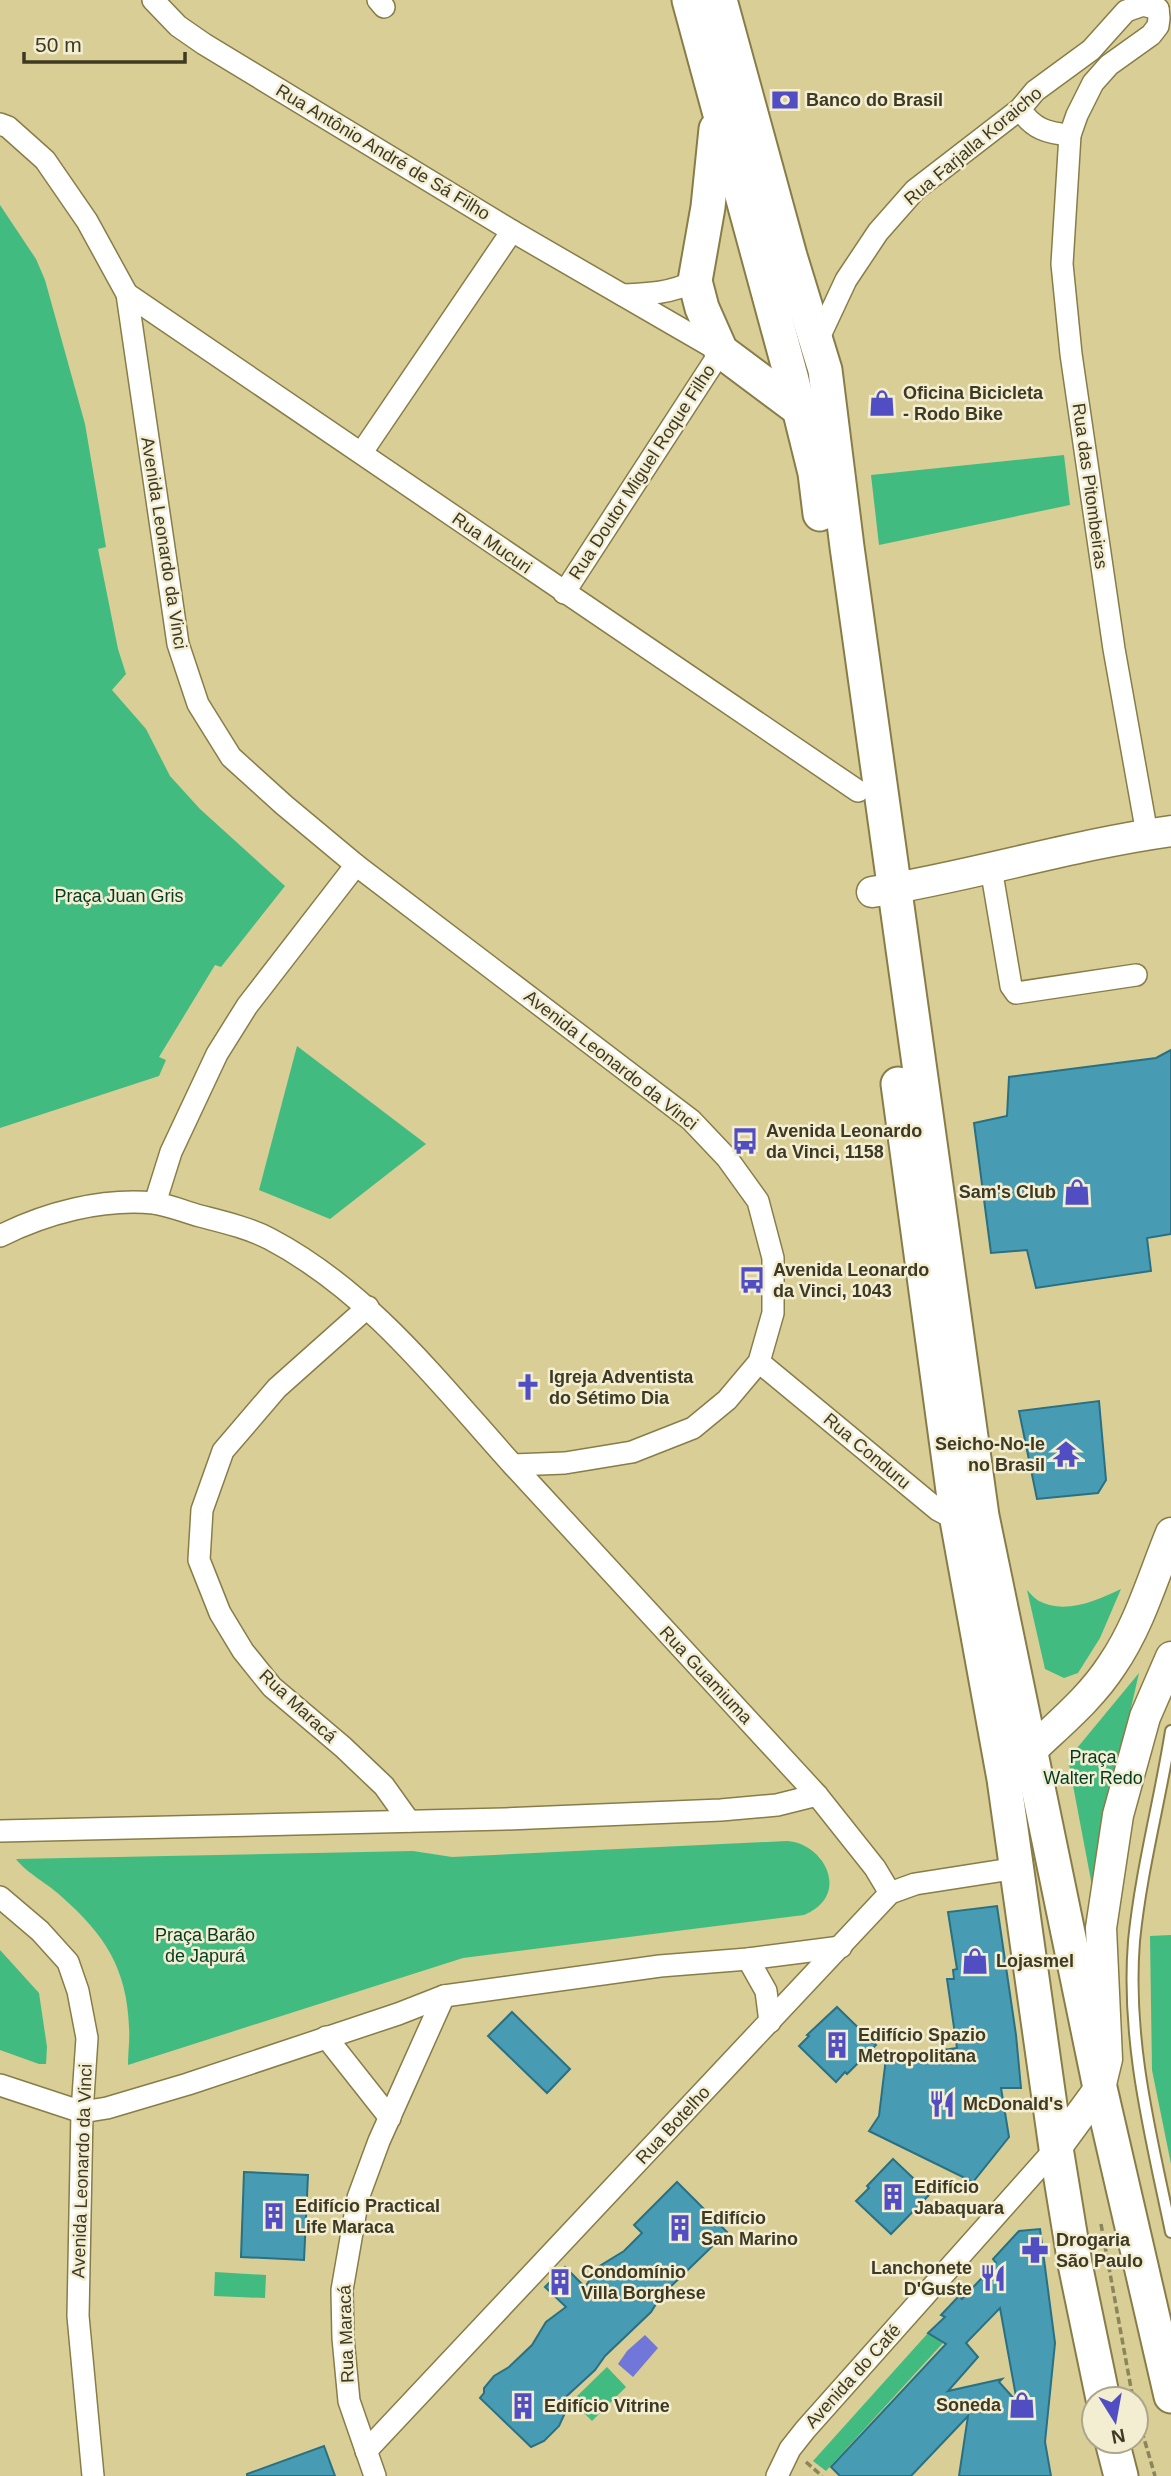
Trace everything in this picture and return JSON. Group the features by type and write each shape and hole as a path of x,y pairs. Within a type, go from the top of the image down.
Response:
{"main road":[{"path":"689,0 815,473 858,791 883,890"},
{"path":"720,0 790,256 825,370 847,547 883,890 1004,1779 1056,2148 1075,2264 1100,2385"},
{"path":"718,108 708,207 695,281 702,308 721,351 800,410"},
{"path":"695,281 720,244 750,231 761,231 774,239 790,256"},
{"path":"883,890 1159,832"},
{"path":"969,1518 1030,1751 1100,2088 1161,2317 1171,2396"},
{"path":"1004,1779 1111,1667 1128,1638 1171,1533"},
{"path":"1100,2088 1107,2059 1101,1928 1118,1815 1145,1717 1169,1673"},
{"name":"Avenida do Café","path":"1056,2148 1100,2088"},
{"path":"1116,2455 1121,2476"}],"street":[{"name":"Rua Antônio André de Sá Filho","path":"153,0 178,26 204,44 621,295 721,351 764,367 788,365"},
{"name":"Rua Farjalla Koraicho","path":"818,342 846,279 878,232 915,190 1020,109 1035,91 1091,50 1126,11 1143,5 1164,6"},
{"name":"Rua das Pitombeiras","path":"1159,832 1114,649 1071,354 1062,264 1070,135 1093,83 1109,65 1151,35 1158,26 1164,6"},
{"path":"1020,109 1027,120 1038,129 1070,135"},
{"name":"Avenida Leonardo da Vinci","path":"0,124 8,127 45,160 87,221 127,294 178,644 198,704 232,757 284,805 356,864 691,1120 727,1158 758,1201 773,1258 774,1313 759,1362 727,1400 693,1429 632,1452 565,1463 513,1465"},
{"path":"362,452 512,231"},
{"path":"621,295 660,294 678,290 695,281"},
{"name":"Rua Mucuri","path":"127,294 858,791"},
{"path":"788,365 807,356 818,342"},
{"name":"Rua Doutor Miguel Roque Filho","path":"564,593 721,351"},
{"path":"155,1203 171,1152 217,1054 247,1006 356,864"},
{"path":"991,868 1011,986 1016,993 1136,975"},
{"path":"0,1236 26,1222 70,1210 117,1203 155,1203 268,1237 315,1265 368,1307 513,1465"},
{"name":"Rua Maracá","path":"368,1307 277,1388 223,1451 201,1510 199,1560 220,1613 243,1651 272,1687 384,1786 409,1821"},
{"name":"Rua Conduru","path":"759,1362 938,1510 969,1518"},
{"name":"Rua Guamiuma","path":"513,1465 817,1795 875,1868 890,1893"},
{"path":"0,1831 505,1819 721,1810 777,1805 817,1795"},
{"path":"890,1893 915,1884 1017,1868"},
{"name":"Rua Botelho","path":"366,2451 890,1893"},
{"name":"Avenida Leonardo da Vinci","path":"0,1897 40,1931 68,1962 78,1991 87,2038 82,2112 78,2316 93,2476"},
{"path":"0,2085 82,2112 107,2108 188,2084 444,1996 660,1966 748,1959 841,1947"},
{"path":"748,1959 766,1991 770,2022"},
{"name":"Rua Maracá","path":"375,2476 349,2402 342,2290 358,2198 444,1996"},
{"path":"326,2037 390,2118"},
{"name":"Avenida do Café","path":"777,2476 790,2449 805,2430 1056,2148"}],"lane":[{"path":"1171,1731 1147,1854 1134,1942 1134,2022 1145,2116 1171,2232"}],"path":[{"path":"1101,2221 1130,2385"},
{"path":"1148,2455 1154,2476"},
{"path":"806,2462 822,2476"}],"green space":[{"name":"Praça Juan Gris","path":"0,205 36,259 45,280 85,424 106,547 98,549 118,649 126,674 112,690 146,729 170,776 200,809 285,886 221,967 215,965 159,1057 166,1060 159,1076 0,1128"},
{"path":"1064,455 1070,505 879,545 871,475"},
{"path":"297,1046 426,1144 330,1219 259,1190"},
{"path":"1121,1589 1100,1638 1078,1673 1064,1678 1045,1669 1027,1590 1039,1601 1060,1607 1092,1601"},
{"name":"Praça Walter Redo","path":"1139,1673 1107,1812 1093,1891 1068,1759"},
{"name":"Praça Barão de Japurá","path":"787,1841 812,1851 827,1871 827,1895 819,1906 804,1915 463,1958 128,2065 129,2032 124,1987 110,1954 77,1911 16,1859 413,1851 452,1857"},
{"path":"1171,1935 1171,2164 1152,2070 1150,1936"},
{"path":"0,1950 39,1993 47,2047 46,2064 0,2050"},
{"path":"215,2272 266,2275 265,2298 214,2296"},
{"path":"928,2333 943,2343 826,2471 813,2461"},
{"path":"607,2367 626,2387 592,2421 572,2401"}],"shaded area":[{"path":"645,2335 658,2348 633,2377 618,2364 627,2351"}],"building":[{"name":"Sam's Club","path":"1171,1050 1171,1234 1147,1238 1151,1271 1036,1288 1027,1250 991,1253 974,1123 1007,1116 1009,1077 1156,1058"},
{"name":"Seicho-No-Ie no Brasil","path":"1099,1401 1106,1480 1098,1493 1037,1499 1019,1411"},
{"path":"997,1906 1021,2088 1001,2088 1009,2137 973,2182 869,2131 879,2116 886,2058 957,2048 947,1979 954,1979 953,1970 957,1969 948,1912"},
{"name":"Edifício Spazio Metropolitana","path":"837,2007 876,2045 836,2082 799,2046"},
{"path":"512,2012 570,2069 547,2093 488,2036"},
{"name":"Edifício Jabaquara","path":"893,2159 930,2194 891,2234 856,2201"},
{"name":"Edifício Practical Life Maraca","path":"244,2172 308,2175 304,2260 241,2257"},
{"path":"677,2182 727,2232 661,2296 651,2312 605,2356 595,2370 557,2405 565,2413 559,2426 544,2441 531,2447 480,2398 484,2388 494,2376 509,2367 532,2345 546,2322 566,2307 545,2287 565,2267 585,2287 598,2267 624,2251 642,2233 634,2225"},
{"path":"1040,2229 1055,2343 1045,2442 1051,2476 959,2476 968,2416 911,2476 840,2476 831,2467 946,2344 928,2333 945,2317 941,2315 959,2296 962,2299 996,2263 993,2259 1019,2231","holes":["1000,2308 1017,2402 999,2382 1002,2379 948,2391 978,2357 966,2343"]},
{"path":"324,2446 335,2476 247,2476 247,2474"}],"place":[{"name":"Banco do Brasil","path":"785,100"},
{"name":"Oficina Bicicleta - Rodo Bike","path":"882,403"},
{"name":"Avenida Leonardo da Vinci, 1158","path":"745,1141"},
{"name":"Sam's Club","path":"1077,1192"},
{"name":"Avenida Leonardo da Vinci, 1043","path":"752,1280"},
{"name":"Igreja Adventista do Sétimo Dia","path":"528,1387"},
{"name":"Seicho-No-Ie no Brasil","path":"1066,1454"},
{"name":"Lojasmel","path":"975,1961"},
{"name":"Edifício Spazio Metropolitana","path":"837,2045"},
{"name":"McDonald's","path":"942,2104"},
{"name":"Edifício Jabaquara","path":"893,2197"},
{"name":"Edifício Practical Life Maraca","path":"274,2216"},
{"name":"Edifício San Marino","path":"680,2228"},
{"name":"Drogaria São Paulo","path":"1035,2250"},
{"name":"Lanchonete D'Guste","path":"993,2278"},
{"name":"Condomínio Villa Borghese","path":"560,2282"},
{"name":"Soneda","path":"1022,2405"},
{"name":"Edifício Vitrine","path":"523,2406"}]}
